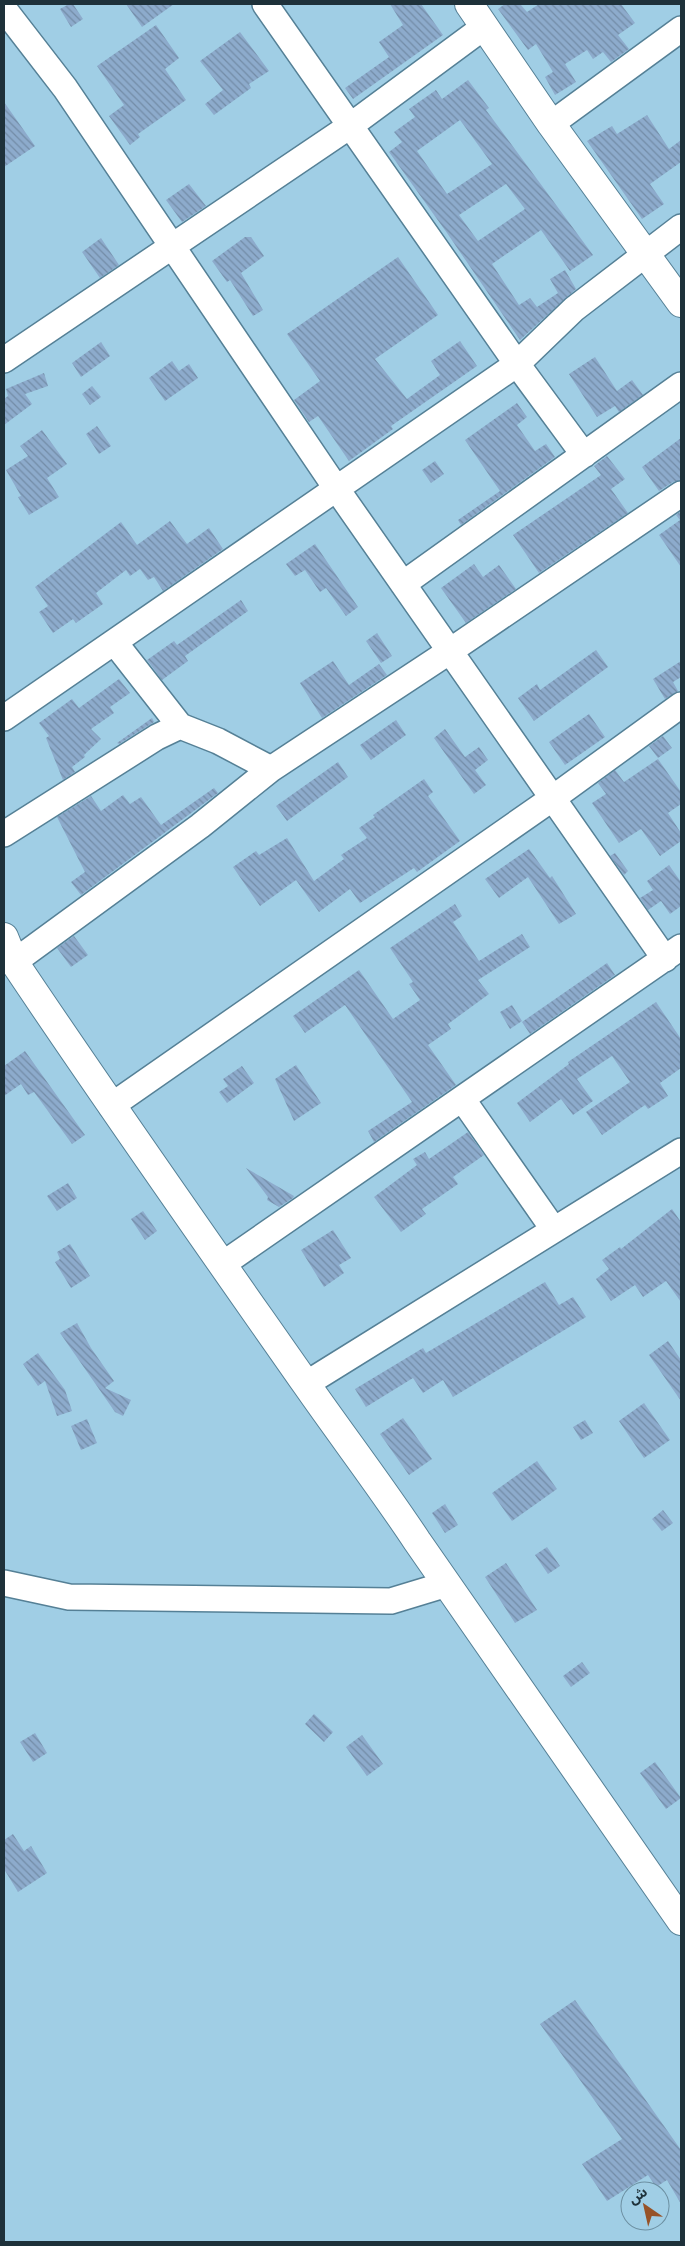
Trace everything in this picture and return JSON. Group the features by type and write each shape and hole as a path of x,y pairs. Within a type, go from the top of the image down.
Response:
{"main road":[{"path":"469,4 551,124 681,303"},
{"path":"4,937 14,962 110,1106 306,1384 375,1477 681,1921"}],"street":[{"path":"265,4 516,364 584,454"},
{"path":"4,9 65,88 336,488 553,798 673,953 463,1100 223,1264"},
{"path":"4,360 350,126 484,27"},
{"path":"551,124 681,29"},
{"path":"4,718 116,643 516,364 574,309 681,227"},
{"path":"403,584 681,384"},
{"path":"14,962 200,826 271,769 450,651 681,494"},
{"path":"116,643 180,726 218,741 271,769"},
{"path":"110,1106 553,798 681,706"},
{"path":"4,834 157,737 180,726"},
{"path":"463,1100 554,1230"},
{"path":"306,1384 681,1151"},
{"path":"4,1584 70,1597 391,1601 447,1584"}],"building":[{"path":"73,4 83,19 71,27 60,9"},
{"path":"126,4 174,4 142,27"},
{"path":"390,4 421,4 443,35 353,99 345,88 389,57 379,42 403,25"},
{"path":"505,4 520,4 527,12 539,4 621,4 635,23 618,35 629,49 611,62 603,52 593,59 587,50 565,64 576,82 555,95 545,77 553,72 536,44 528,50 498,9"},
{"path":"156,25 179,58 165,69 186,100 138,134 140,137 130,145 109,116 124,105 97,66"},
{"path":"240,32 269,71 249,84 251,88 214,115 205,104 223,90 200,61"},
{"path":"468,80 489,108 486,110 593,255 570,271 541,230 492,264 519,305 530,298 537,307 558,293 550,279 565,270 576,289 520,340 389,152 402,142 394,132 415,117 409,109 436,90 442,99","holes":["460,120 492,164 447,194 417,151","506,184 525,209 478,241 459,215"]},
{"path":"4,102 35,146 4,167"},
{"path":"647,115 669,149 681,140 681,162 650,184 664,204 642,219 587,141 612,126 617,134"},
{"path":"189,184 206,206 182,222 166,200"},
{"path":"245,237 251,237 264,256 241,273 263,310 253,316 230,280 227,282 212,261"},
{"path":"101,238 119,265 100,278 82,252"},
{"path":"398,257 438,315 375,359 407,399 440,375 431,361 460,341 477,366 391,426 393,429 349,461 318,416 309,422 294,400 320,381 287,334"},
{"path":"101,342 110,356 81,377 72,363"},
{"path":"595,357 617,391 632,380 643,395 619,412 615,406 597,417 569,374"},
{"path":"172,361 179,371 189,364 198,378 165,401 149,378"},
{"path":"44,373 48,386 25,394 32,404 4,425 4,399 8,396 6,389"},
{"path":"92,386 101,397 90,405 82,394"},
{"path":"517,403 527,417 517,425 535,451 546,444 555,457 461,525 458,520 500,491 465,440"},
{"path":"97,426 111,446 99,454 86,434"},
{"path":"42,430 67,464 47,478 59,497 29,515 18,497 21,496 6,470 28,456 20,446"},
{"path":"681,438 681,480 673,482 659,491 642,467"},
{"path":"607,456 625,479 611,489 628,513 539,573 513,535 601,475 594,466"},
{"path":"435,461 444,474 431,483 422,470"},
{"path":"681,511 681,567 659,535 680,520 676,515"},
{"path":"170,521 187,544 209,528 223,549 163,591 154,577 148,580 140,569 130,576 126,570 96,593 103,604 76,623 73,619 53,633 39,612 48,606 35,587 121,522 137,545"},
{"path":"315,544 358,607 346,616 326,588 320,592 305,570 295,576 286,564"},
{"path":"474,564 483,577 499,565 516,589 466,623 441,588"},
{"path":"241,600 248,611 185,656 188,661 162,680 147,660 174,641 177,645"},
{"path":"377,633 392,656 381,663 366,641"},
{"path":"596,650 608,667 534,721 518,698 537,684 540,690"},
{"path":"333,661 349,685 379,664 387,675 322,718 300,683"},
{"path":"681,661 681,677 673,682 678,691 665,699 653,679"},
{"path":"119,679 130,693 110,707 114,713 91,729 101,739 84,755 85,757 72,767 75,772 63,780 46,738 49,736 39,723 72,699 79,708"},
{"path":"589,714 605,737 565,765 549,742"},
{"path":"152,718 154,722 119,744 117,743"},
{"path":"396,720 406,735 371,760 360,745"},
{"path":"445,729 465,757 479,747 488,760 475,770 486,785 474,794 434,738"},
{"path":"663,736 672,748 658,758 649,746"},
{"path":"658,759 681,792 681,804 668,813 681,833 681,841 660,856 641,829 619,843 592,803 606,794 598,783 615,770 624,782"},
{"path":"338,762 348,777 287,821 276,806"},
{"path":"424,779 433,792 428,796 460,841 417,872 414,868 360,903 350,889 319,912 296,880 260,906 233,867 256,851 259,855 287,838 314,881 344,859 341,855 367,838 359,828 375,817 373,815"},
{"path":"214,788 218,793 81,895 71,882 85,872 57,817 91,796 101,811 123,795 130,804 141,797 161,825"},
{"path":"529,849 550,878 552,876 576,914 559,924 528,877 499,898 485,879"},
{"path":"615,853 628,871 624,875 610,856"},
{"path":"669,865 681,882 681,906 670,914 661,901 648,910 640,898 653,890 647,881"},
{"path":"455,904 462,916 453,922 479,961 522,934 530,947 478,980 489,994 448,1024 451,1029 428,1045 456,1085 374,1142 368,1131 412,1102 345,1005 305,1033 293,1016 359,970 393,1019 420,1000 409,984 413,982 390,948"},
{"path":"74,936 88,955 71,967 57,948"},
{"path":"607,963 615,975 530,1034 522,1022"},
{"path":"656,1002 681,1039 681,1068 660,1083 668,1096 648,1109 645,1105 602,1135 586,1112 630,1082 612,1056 577,1079 593,1101 573,1115 561,1099 530,1122 517,1103 569,1064 568,1062"},
{"path":"512,1005 522,1021 510,1029 500,1012"},
{"path":"25,1051 85,1135 72,1144 34,1092 28,1095 21,1084 4,1096 4,1066"},
{"path":"296,1065 321,1103 294,1121 275,1079"},
{"path":"242,1066 254,1083 227,1103 219,1092 228,1086 223,1079"},
{"path":"468,1132 484,1155 453,1177 458,1184 422,1209 426,1214 401,1232 374,1197 417,1165 413,1159 425,1152 429,1159"},
{"path":"246,1168 294,1196 293,1198 279,1207 267,1200 268,1197"},
{"path":"68,1183 77,1198 57,1211 47,1196"},
{"path":"672,1209 681,1222 681,1302 666,1281 643,1297 635,1285 611,1301 596,1279 609,1269 602,1260 620,1247 621,1249"},
{"path":"143,1211 157,1231 145,1240 131,1219"},
{"path":"333,1230 351,1258 339,1265 344,1273 324,1287 301,1250"},
{"path":"70,1244 90,1276 71,1288 55,1262 60,1259 57,1252"},
{"path":"545,1282 559,1305 573,1297 586,1317 453,1397 443,1380 423,1393 413,1378 366,1407 355,1389 423,1348 426,1353"},
{"path":"77,1323 91,1348 114,1381 105,1388 131,1400 123,1416 115,1412 60,1333"},
{"path":"668,1341 681,1360 681,1401 649,1355"},
{"path":"38,1353 65,1390 72,1411 57,1416 45,1381 38,1386 23,1364"},
{"path":"644,1403 670,1440 644,1458 619,1421"},
{"path":"403,1418 432,1459 409,1475 380,1434"},
{"path":"87,1419 97,1443 81,1450 71,1426"},
{"path":"585,1420 593,1433 581,1440 573,1427"},
{"path":"537,1461 557,1489 512,1521 492,1493"},
{"path":"445,1504 458,1525 445,1533 432,1513"},
{"path":"663,1510 673,1523 662,1531 652,1519"},
{"path":"547,1547 560,1566 548,1574 535,1555"},
{"path":"506,1563 537,1610 515,1623 485,1577"},
{"path":"582,1662 590,1673 571,1687 563,1676"},
{"path":"314,1714 333,1732 324,1742 305,1724"},
{"path":"35,1733 47,1753 33,1762 20,1742"},
{"path":"362,1735 383,1764 367,1776 346,1747"},
{"path":"655,1762 681,1798 666,1809 640,1773"},
{"path":"13,1834 24,1851 31,1846 47,1873 18,1892 4,1869 4,1840"},
{"path":"575,2000 681,2150 681,2204 670,2185 670,2181 652,2181 648,2175 639,2181 620,2181 620,2193 607,2201 582,2164 622,2139 540,2024"}]}
